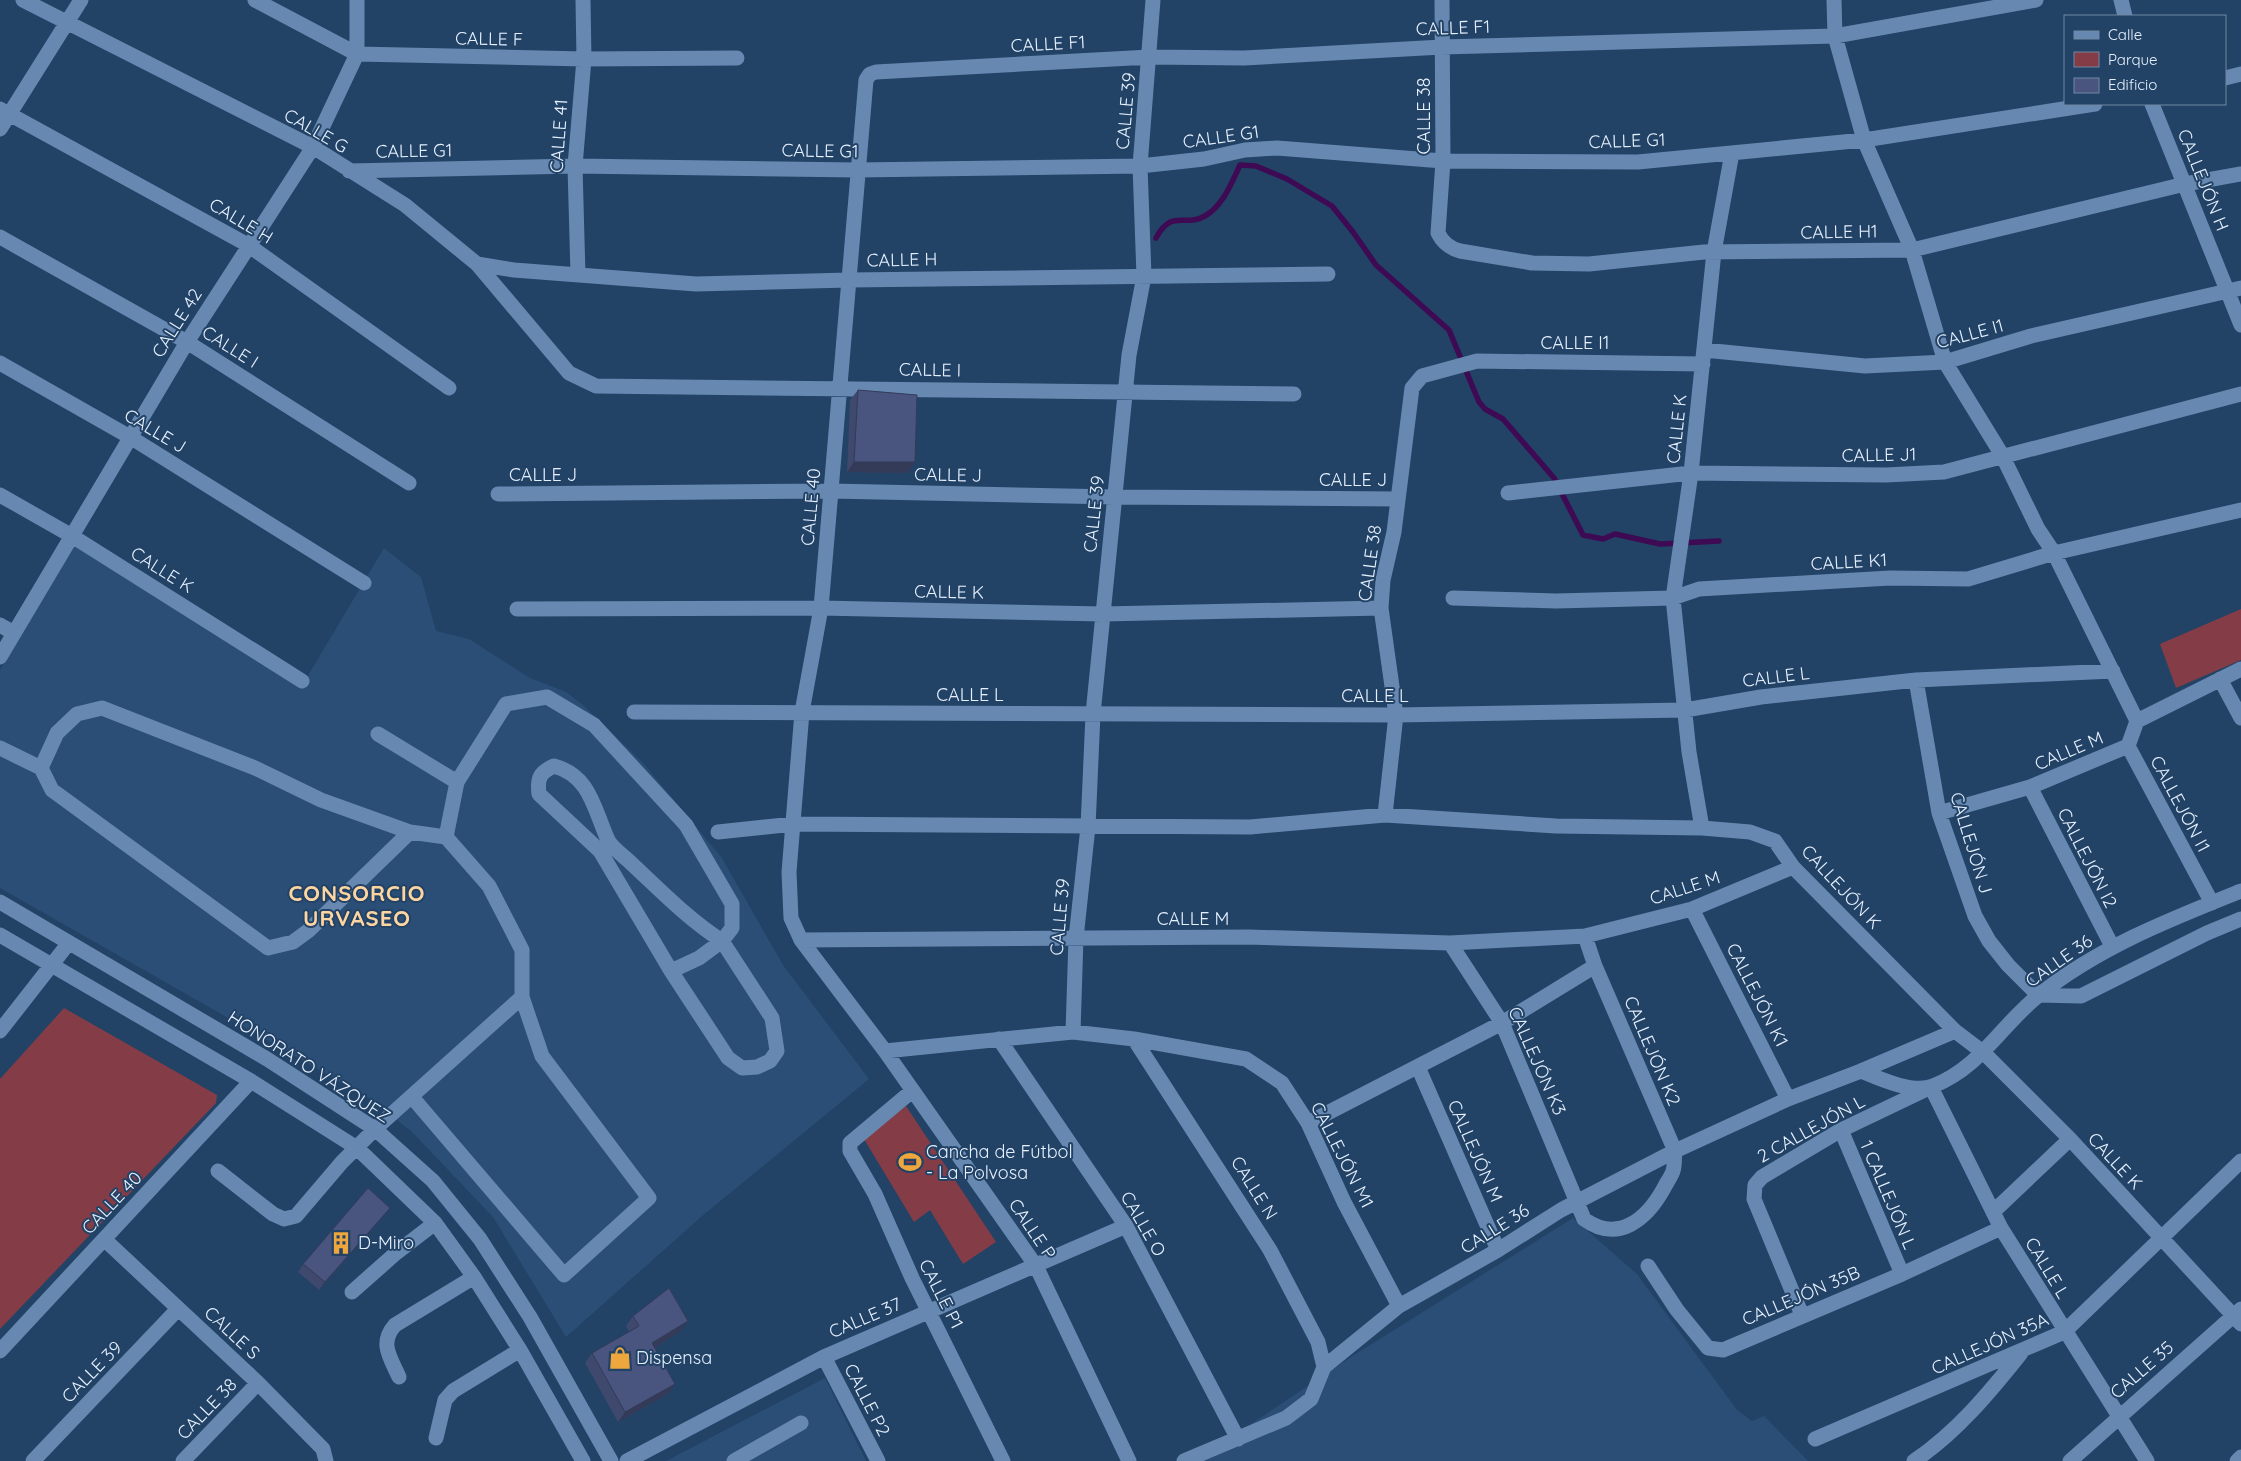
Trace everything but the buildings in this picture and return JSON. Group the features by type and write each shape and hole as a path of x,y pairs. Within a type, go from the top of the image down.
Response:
{"street":[{"name":"CALLE G","path":"23,0 67,24 313,147 405,205 477,264 569,373"},
{"path":"0,129 5,111 67,24 81,0"},
{"name":"CALLE F","path":"255,0 357,54 584,59 737,58"},
{"name":"CALLE 42","path":"0,657 187,342 313,147 357,54 357,0"},
{"name":"CALLE 41","path":"578,275 575,166 584,59 583,0"},
{"name":"CALLE 39","path":"1073,1032 1076,938 1088,827 1093,714 1129,355 1144,276 1140,166 1153,0"},
{"name":"CALLE 38","path":"1438,233 1442,161 1442,0"},
{"path":"1834,0 1834,36 1864,140 1912,250 1945,362 2002,456 2038,529 2054,553 2137,721 2241,669"},
{"name":"CALLE F1","path":"870,74 876,72 1150,57 1244,58 1442,47 1834,36 2036,0"},
{"path":"2121,0 2126,15"},
{"name":"CALLE 40","path":"801,940 791,918 789,872 802,712 821,608 866,80 870,74"},
{"path":"2226,78 2241,74"},
{"name":"CALLE G1","path":"349,171 575,166 858,170 1140,166 1204,159 1245,150 1277,148 1442,161 1638,162 1864,140 1986,123 2089,105"},
{"name":"CALLEJÓN H","path":"2152,105 2185,184 2234,289 2241,325"},
{"name":"CALLE H","path":"5,111 248,245 449,388"},
{"name":"CALLE K","path":"1685,710 1673,598 1691,473 1714,252 1732,153"},
{"name":"CALLE H1","path":"1438,233 1442,241 1460,252 1532,263 1589,264 1714,252 1912,250 2185,184 2241,174"},
{"name":"CALLE I","path":"0,237 187,342 409,483"},
{"name":"CALLE H","path":"477,264 514,270 696,284 849,280 1328,274"},
{"name":"CALLE I1","path":"1476,361 1703,357 1865,366 1945,362 2030,336 2234,289"},
{"name":"CALLE 38","path":"1385,815 1396,715 1381,608 1383,580 1394,532 1412,388 1422,376 1476,361"},
{"name":"CALLE J","path":"0,363 130,437 364,583"},
{"name":"CALLE I","path":"569,373 596,386 840,387 1294,394"},
{"name":"CALLE J1","path":"1508,493 1691,473 1886,475 1944,472 2149,420 2241,394"},
{"name":"CALLE J","path":"498,494 831,491 1115,497 1398,499"},
{"name":"CALLE K","path":"0,495 72,536 302,680"},
{"name":"CALLE K1","path":"1453,598 1556,601 1673,598 1699,589 1890,578 1968,579 2054,553 2241,510"},
{"name":"CALLE K","path":"517,609 821,608 1103,614 1381,608"},
{"path":"0,625 14,633"},
{"name":"CALLE L","path":"634,712 1396,715 1685,710 1760,697 1916,680 2113,670"},
{"path":"2220,679 2241,718"},
{"name":"CALLEJÓN J","path":"1916,680 1939,813 1975,916 1989,941 2008,965 2038,995"},
{"path":"446,837 458,782 506,704 547,697 594,725 686,825 732,904 732,928 722,941 699,958 671,971"},
{"path":"41,768 57,733 77,714 102,708 255,768 321,800 410,832 446,837 489,886 522,950 522,997 542,1056 649,1198 564,1275 412,1096"},
{"path":"1685,710 1702,828"},
{"name":"CALLEJÓN I1","path":"2137,721 2128,746 2212,903"},
{"path":"378,734 458,782"},
{"name":"CALLE M","path":"1939,813 2030,788 2128,746"},
{"path":"0,748 41,768 52,790 268,948 293,942 308,931 410,832"},
{"path":"554,766 566,769 586,788 599,814 608,841 696,924 722,941 772,1018 777,1051 770,1062 757,1067 742,1068 728,1058 671,971 600,852 539,794 537,782 542,771 554,766"},
{"name":"CALLEJÓN I2","path":"2030,788 2112,946"},
{"name":"CALLEJÓN K","path":"718,832 794,824 1250,827 1385,815 1556,826 1702,828 1750,832 1775,841 1793,867 1955,1031"},
{"name":"CALLE M","path":"801,940 1249,937 1450,943 1585,936 1692,909 1793,867"},
{"name":"CALLE 36","path":"1931,1087 1948,1078 1984,1053 2038,995 2112,946 2241,891"},
{"name":"HONORATO VÁZQUEZ","path":"0,902 68,944 267,1059 376,1129 433,1181 480,1239 530,1317 611,1461"},
{"name":"CALLEJÓN K1","path":"1692,909 1788,1099"},
{"path":"2038,995 2081,996 2207,933 2241,919"},
{"path":"0,935 52,967 251,1081 357,1148 435,1223 474,1277 520,1350 583,1461"},
{"path":"1308,1123 1502,1022 1595,966 1585,936"},
{"name":"CALLE P","path":"801,940 885,1051 1036,1266 1129,1461"},
{"name":"CALLEJÓN K3","path":"1450,943 1502,1022 1584,1219 1595,1227 1617,1230 1634,1223 1651,1210 1662,1191 1673,1171 1675,1152"},
{"path":"0,1031 52,967 68,944"},
{"name":"CALLEJÓN K2","path":"1595,966 1675,1152"},
{"path":"218,1170 273,1214 284,1220 296,1216 342,1162 376,1129 522,997"},
{"name":"CALLE K","path":"1955,1031 1984,1053 2238,1316"},
{"name":"CALLE 36","path":"1184,1461 1286,1418 1311,1399 1324,1367 1399,1306 1498,1250 1578,1201 1675,1152 1788,1099 1861,1071 1955,1031"},
{"name":"CALLEJÓN M1","path":"885,1051 1073,1032 1134,1039 1246,1059 1282,1082 1308,1123 1344,1202 1399,1306"},
{"name":"CALLE O","path":"999,1038 1126,1226 1238,1439"},
{"name":"CALLE N","path":"1134,1039 1270,1250 1318,1342 1324,1367"},
{"name":"CALLEJÓN M","path":"1418,1067 1498,1250"},
{"path":"1861,1071 1896,1086 1931,1087"},
{"name":"CALLE 40","path":"0,1351 251,1081"},
{"name":"CALLE L","path":"1931,1087 2001,1228 2064,1332 2147,1461"},
{"name":"2 CALLEJÓN L","path":"1802,1315 1754,1199 1755,1185 1762,1176 1841,1130 1931,1087"},
{"name":"CALLE P1","path":"912,1090 850,1143 850,1151 875,1194 912,1278 1003,1461"},
{"name":"1 CALLEJÓN L","path":"1841,1130 1902,1274"},
{"path":"1993,1212 2070,1140"},
{"name":"CALLEJÓN 35A","path":"1815,1439 2022,1352 2064,1332 2241,1161"},
{"path":"352,1292 396,1253 435,1223"},
{"name":"CALLE 37","path":"627,1461 824,1356 1126,1226"},
{"name":"CALLEJÓN 35B","path":"1648,1266 1677,1310 1708,1348 1723,1350 1902,1274 2001,1228"},
{"name":"CALLE S","path":"104,1240 258,1383 323,1449 326,1461"},
{"path":"398,1377 386,1346 388,1333 395,1325 474,1277"},
{"name":"CALLE 39","path":"33,1461 178,1309"},
{"name":"CALLE 35","path":"2070,1461 2118,1416 2238,1316"},
{"path":"436,1438 445,1400 453,1391 520,1350"},
{"path":"1914,1461 1928,1451 1987,1396 2022,1352"},
{"name":"CALLE P2","path":"824,1356 878,1461"},
{"name":"CALLE 38","path":"183,1461 258,1383"},
{"path":"734,1461 801,1423"},
{"path":"2237,1461 2241,1458"}],"shaded area":[{"name":"CONSORCIO URVASEO","path":"75,544 303,684 384,548 421,577 436,631 469,639 530,678 566,692 584,706 643,763 722,858 783,965 869,1079 701,1217 566,1337 493,1217 412,1132 372,1100 0,888 0,670"},
{"path":"1573,1218 1637,1274 1737,1410 1752,1421 1764,1416 1808,1461 1196,1461 1354,1355"},
{"path":"825,1378 866,1461 666,1461"}],"green space":[{"path":"2241,609 2241,660 2176,688 2160,644"},
{"path":"64,1008 217,1095 216,1103 0,1329 0,1079"},
{"path":"906,1106 996,1242 963,1264 930,1210 914,1222 864,1139"}],"waterway":[{"path":"1156,238 1162,229 1173,221 1198,219 1211,212 1222,200 1240,165 1256,166 1287,179 1332,206 1376,265 1449,330 1479,402 1485,409 1503,419 1554,478 1583,535 1603,539 1615,534 1660,544 1719,541"}],"place":[{"name":"Cancha de Fútbol - La Polvosa","path":"910,1162"},
{"name":"D-Miro","path":"341,1243"},
{"name":"Dispensa","path":"620,1358"}],"district":[{"name":"CONSORCIO URVASEO","path":"357,906"}]}
